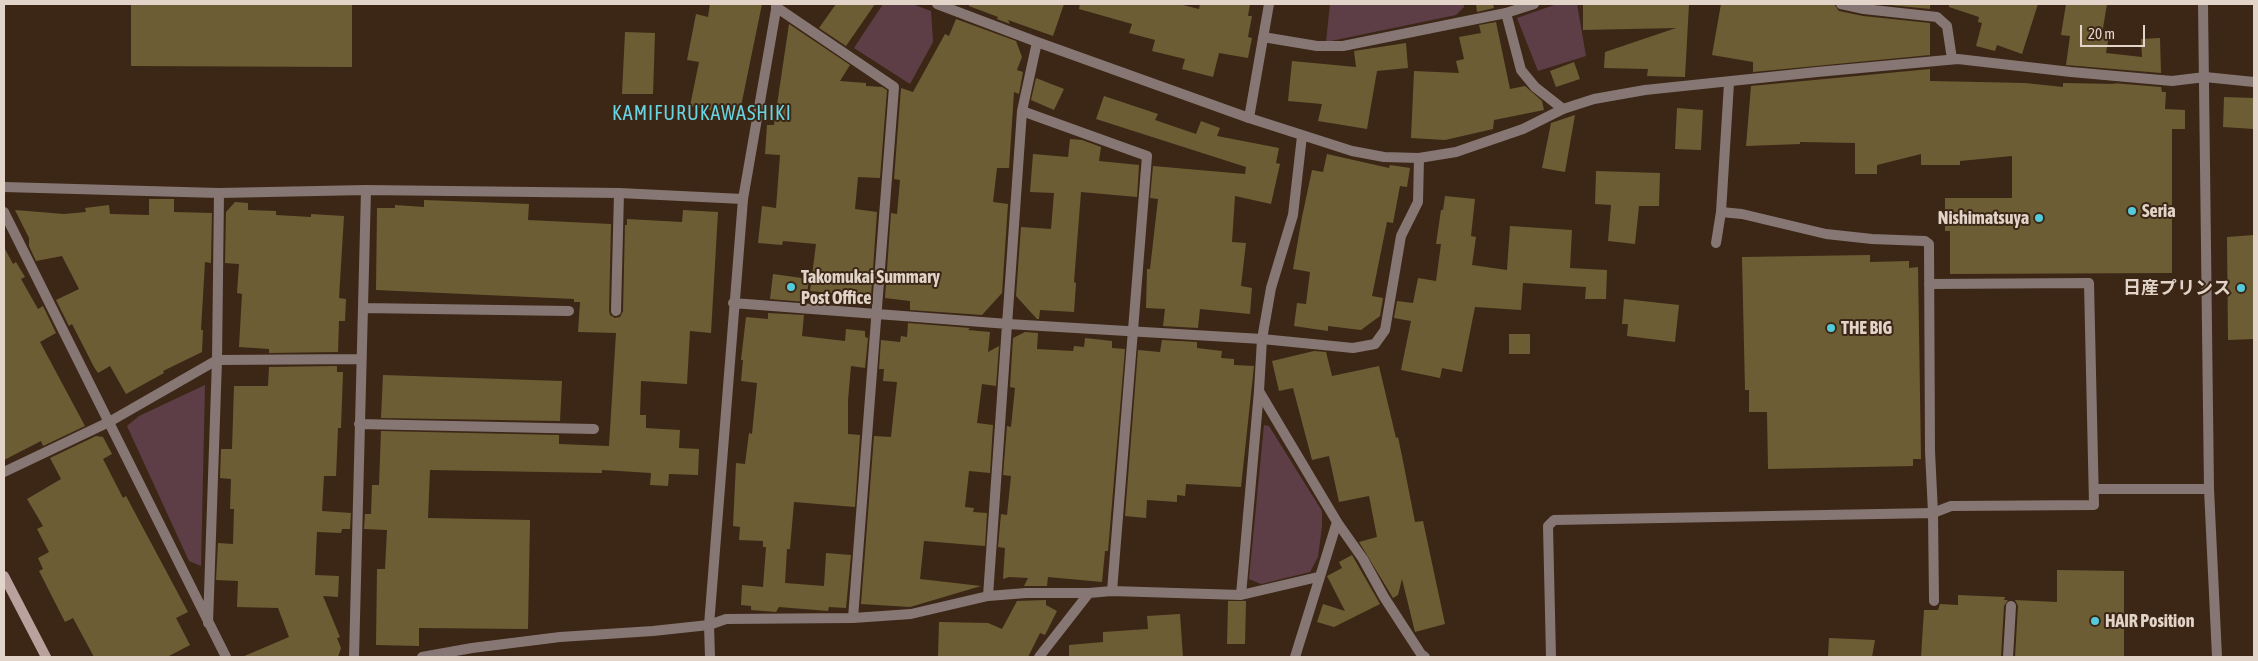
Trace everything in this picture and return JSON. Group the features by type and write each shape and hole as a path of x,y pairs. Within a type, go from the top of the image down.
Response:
{"main road":[{"path":"4,576 46,657"}],"street":[{"path":"938,4 1037,42 1249,118 1352,151 1384,157 1419,158 1456,152 1522,129 1563,109 1594,99 1645,90 1952,59 2172,81 2205,77 2254,82"},
{"path":"1249,118 1269,4"},
{"path":"1263,37 1317,46 1342,46 1506,13 1534,4"},
{"path":"1841,4 1864,9 1937,17 1947,26 1952,59"},
{"path":"2203,4 2209,489 2217,657"},
{"path":"710,657 709,625 733,303 743,199 776,5 894,87 853,618"},
{"path":"1506,13 1521,70 1535,87 1563,109"},
{"path":"988,596 1022,111 1037,42"},
{"path":"1716,243 1721,212 1729,83"},
{"path":"1022,111 1147,156 1112,591"},
{"path":"1241,595 1262,338 1271,288 1293,215 1302,136"},
{"path":"733,303 1008,324 1262,338 1353,348 1375,344 1385,330 1401,236 1418,202 1419,158"},
{"path":"4,187 219,192 366,190 619,192 743,199"},
{"path":"354,657 366,190"},
{"path":"208,624 217,360 219,192"},
{"path":"616,311 619,192"},
{"path":"4,212 226,657"},
{"path":"1721,212 1742,214 1826,234 1872,239 1926,241 1929,244 1934,601"},
{"path":"1550,657 1548,526 1554,520 1933,513 1951,506 2094,505 2089,283 1929,284"},
{"path":"363,308 569,311"},
{"path":"4,472 109,422 217,360 362,359"},
{"path":"1259,391 1337,522 1363,559 1384,597 1421,654 1425,657"},
{"path":"359,424 594,429"},
{"path":"2094,489 2209,489"},
{"path":"1295,657 1318,577 1337,522"},
{"path":"426,657 472,648 560,637 709,625 726,619 853,618 911,614 988,596 1026,593 1112,591 1241,595 1318,577"},
{"path":"1039,657 1089,593"},
{"path":"2008,657 2011,606"}],"shaded area":[{"path":"883,4 912,4 931,11 933,42 910,84 854,48"},
{"path":"1330,4 1464,4 1464,7 1456,15 1326,42"},
{"path":"1557,4 1577,4 1586,56 1538,71 1517,18"},
{"path":"205,385 201,566 189,561 127,426 139,416"},
{"path":"1264,425 1269,426 1322,511 1322,526 1318,557 1310,572 1261,584 1249,579"}],"building":[{"path":"131,4 352,5 352,67 131,66"},
{"path":"710,4 762,4 739,116 690,106 699,62 687,60 696,14 708,17"},
{"path":"836,4 875,4 846,46 819,28"},
{"path":"969,4 1064,4 1053,36 1008,20 1010,24 997,19 998,17 969,6"},
{"path":"1080,4 1179,4 1199,9 1200,4 1250,4 1248,16 1252,16 1248,37 1252,38 1248,58 1219,53 1213,77 1182,69 1185,59 1152,51 1155,40 1129,33 1132,24 1079,9"},
{"path":"1476,4 1493,4 1494,8 1477,12"},
{"path":"1583,4 1689,4 1685,77 1647,76 1648,69 1604,68 1605,52 1676,28 1583,30"},
{"path":"1721,4 1834,4 1839,11 1863,16 1930,23 1930,55 1753,72 1753,62 1712,55"},
{"path":"1879,4 1930,4 1930,9"},
{"path":"1949,4 2038,4 2022,54 1997,45 1995,51 1976,46 1982,23 1978,22 1979,17 1949,7"},
{"path":"2066,4 2107,4 2102,34 2109,35 2106,53 2142,57 2141,39 2160,38 2161,73 2066,65 2070,36 2061,35"},
{"path":"956,19 1016,41 1022,57 1017,70 1023,72 1019,94 1014,92 1009,168 997,168 993,202 1008,204 1002,293 982,315 910,310 910,301 885,298 891,213 897,214 900,180 894,179 901,88 913,92 945,34 949,36"},
{"path":"1496,22 1510,89 1525,86 1542,101 1544,110 1494,120 1493,129 1445,140 1411,138 1414,71 1459,73 1456,61 1464,59 1459,37 1481,33 1479,25"},
{"path":"789,24 850,65 840,81 866,83 866,86 882,87 887,90 880,178 858,177 855,209 877,212 871,297 810,291 816,244 783,241 782,245 758,243 762,206 776,208 780,155 765,154 767,125 774,125"},
{"path":"625,32 655,33 653,94 622,94"},
{"path":"1406,43 1408,68 1377,71 1367,129 1318,121 1322,104 1288,101 1292,61 1356,67 1354,51"},
{"path":"1574,62 1580,79 1556,87 1550,71"},
{"path":"1930,69 1930,81 2025,83 2063,87 2063,83 2117,84 2112,83 2161,87 2162,92 2166,92 2165,109 2185,110 2185,129 2172,129 2172,273 1950,274 1950,231 1945,231 1945,198 2012,198 2012,156 1960,161 1960,165 1921,165 1921,154 1877,165 1877,174 1855,174 1855,143 1800,142 1800,144 1746,146 1751,86"},
{"path":"1036,78 1064,89 1054,110 1031,100"},
{"path":"1104,96 1158,114 1155,120 1196,134 1201,121 1220,128 1217,136 1279,148 1276,163 1280,164 1271,204 1235,196 1232,242 1246,243 1241,286 1252,288 1250,314 1200,309 1198,328 1163,326 1165,309 1146,308 1147,269 1150,269 1158,199 1150,198 1153,166 1245,174 1246,167 1096,119"},
{"path":"2224,97 2254,98 2254,129 2223,127"},
{"path":"1677,108 1703,110 1701,150 1675,149"},
{"path":"1575,115 1565,172 1542,168 1551,123"},
{"path":"1070,139 1082,140 1101,147 1099,161 1139,165 1137,197 1081,192 1074,282 1076,283 1074,312 1040,310 1039,319 1037,319 1016,296 1021,227 1051,229 1054,193 1030,192 1033,154 1068,157"},
{"path":"1327,154 1389,168 1390,165 1410,168 1407,187 1400,186 1393,223 1387,222 1372,296 1383,298 1380,316 1361,330 1328,326 1328,331 1294,326 1297,303 1306,304 1310,272 1293,269 1302,217 1312,170 1323,172"},
{"path":"1596,171 1660,173 1659,206 1639,206 1635,244 1608,241 1611,205 1595,204"},
{"path":"1445,196 1475,199 1471,236 1476,237 1472,265 1507,270 1510,226 1572,230 1570,268 1607,270 1606,299 1585,299 1586,287 1523,283 1521,310 1475,307 1462,372 1442,368 1440,378 1401,370 1411,321 1394,318 1397,301 1413,303 1418,278 1436,281 1441,244 1436,244"},
{"path":"149,199 174,199 174,212 212,213 211,263 205,262 201,330 203,330 202,352 163,371 164,373 126,394 110,366 98,373 72,324 69,326 56,300 79,289 62,256 36,261 29,246 29,238 15,210 64,214 86,212 85,208 109,205 110,214 149,215"},
{"path":"424,200 529,204 528,220 611,224 609,311 610,315 615,318 620,317 623,311 625,225 627,225 627,219 682,222 683,210 718,212 711,333 690,331 687,384 641,381 640,415 646,415 646,428 680,430 679,448 699,449 698,475 669,474 668,486 650,485 651,473 602,470 602,473 430,470 428,518 530,520 528,629 419,628 419,646 376,645 377,569 385,569 387,530 364,529 365,514 371,514 372,485 379,485 381,431 559,435 559,444 609,446 616,333 578,332 580,302 574,302 574,299 376,290 377,208 395,208 395,205 424,207"},
{"path":"235,202 248,203 248,210 276,211 276,215 311,217 311,214 344,216 339,298 346,299 345,321 339,321 338,352 269,353 269,349 239,347 242,294 237,293 239,264 225,263 226,212"},
{"name":"日産プリンス","path":"2254,235 2254,339 2228,340 2227,237"},
{"path":"4,247 13,264 16,262 25,277 21,279 38,309 43,306 56,333 40,342 85,426 43,446 41,441 4,460"},
{"name":"THE BIG","path":"1870,255 1870,262 1909,261 1909,268 1918,267 1921,459 1913,459 1913,466 1768,469 1767,412 1749,412 1749,390 1745,390 1742,257"},
{"path":"773,274 809,279 806,302 770,299"},
{"path":"1624,299 1679,305 1675,342 1627,336 1628,324 1622,324"},
{"path":"768,313 804,315 802,336 845,341 846,329 865,331 865,337 868,338 865,368 851,366 848,400 848,434 860,435 855,507 794,502 790,549 787,549 785,583 824,586 826,553 851,555 846,608 829,607 828,611 779,607 776,612 751,610 751,606 741,605 742,585 763,587 766,547 763,547 763,541 739,540 740,527 733,526 736,463 745,464 749,433 752,434 757,383 741,381 743,360 741,360 746,317 768,319"},
{"path":"908,323 970,328 968,330 990,332 988,352 999,346 996,386 982,384 977,423 993,425 990,473 969,471 965,507 974,508 973,512 987,513 985,546 924,541 920,579 981,586 910,607 861,604 874,436 891,437 897,382 883,381 884,369 879,369 881,340 900,342 901,336 907,337"},
{"path":"1025,332 1038,333 1037,349 1073,351 1074,346 1084,347 1085,338 1112,341 1112,348 1125,349 1108,551 1105,551 1102,582 1048,577 1047,586 1024,586 1028,578 1009,577 1003,579 1005,548 998,547 1001,514 1007,515 1011,476 1003,475 1007,426 1011,427 1015,388 1010,387 1013,338"},
{"path":"1509,334 1530,334 1530,354 1509,354"},
{"path":"1162,340 1197,342 1197,348 1222,351 1221,358 1234,359 1234,365 1254,366 1241,487 1186,484 1185,496 1177,495 1177,502 1147,500 1146,518 1125,516 1138,350 1160,352"},
{"path":"1314,351 1326,352 1332,376 1379,366 1396,438 1398,437 1415,522 1423,521 1445,624 1415,632 1402,579 1398,595 1393,598 1359,542 1377,537 1369,496 1339,502 1329,456 1312,460 1293,388 1279,391 1272,361"},
{"path":"337,366 337,372 343,372 341,428 338,428 336,476 324,476 322,511 351,513 350,529 342,529 341,533 317,532 315,575 339,576 338,597 323,596 340,637 337,638 341,648 338,657 242,657 289,637 278,608 237,607 238,581 216,580 218,543 233,544 234,509 230,509 231,479 220,478 221,449 232,449 234,386 268,386 269,367"},
{"path":"383,375 562,381 560,421 381,418"},
{"path":"96,436 103,437 112,454 103,459 123,498 126,496 188,612 176,618 190,645 167,657 94,657 73,618 65,622 39,571 43,569 38,558 49,552 37,529 43,526 27,499 61,479 50,458"},
{"path":"1352,555 1380,604 1334,627 1317,622 1323,604 1345,611 1327,576 1342,568 1339,562"},
{"path":"2057,570 2124,571 2124,657 2015,657 2018,606 2015,600 2057,602"},
{"path":"1958,595 2005,597 2004,600 2008,600 2004,606 2001,657 1921,657 1924,610 1938,610 1940,604 1958,605"},
{"path":"1046,600 1046,605 1057,611 1045,635 1040,633 1028,657 938,657 939,622 988,623 1002,629 1017,601"},
{"path":"1228,601 1246,601 1245,644 1227,644"},
{"path":"1180,614 1183,657 1069,657 1069,645 1103,642 1103,632 1148,629 1147,616"},
{"path":"1829,638 1875,640 1872,657 1828,657"}],"place":[{"name":"Seria","path":"2132,211"},
{"name":"Nishimatsuya","path":"2039,218"},
{"name":"Takomukai Summary Post Office","path":"791,287"},
{"name":"日産プリンス","path":"2241,288"},
{"name":"THE BIG","path":"1831,328"},
{"name":"HAIR Position","path":"2095,621"}],"district":[{"name":"KAMIFURUKAWASHIKI","path":"702,114"}]}
